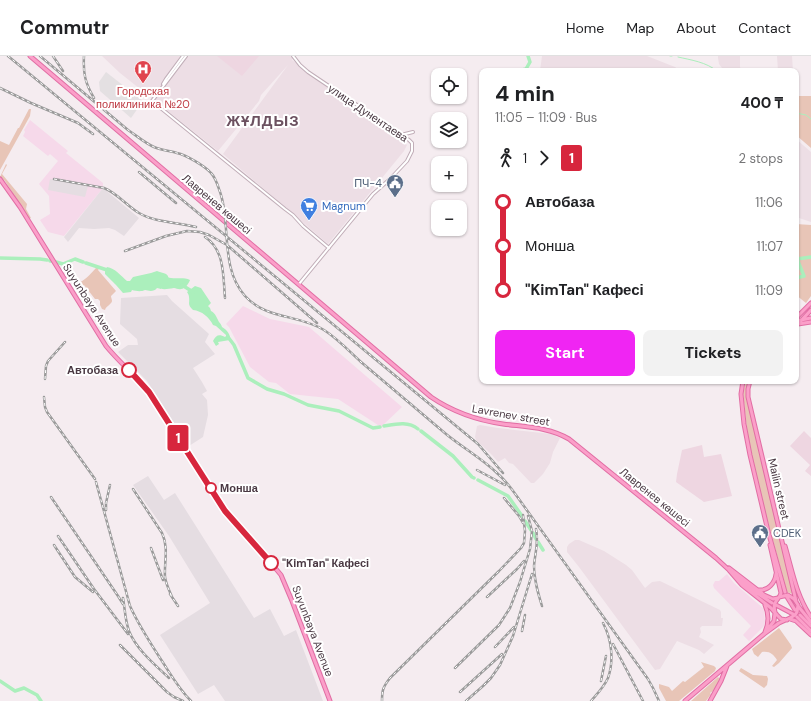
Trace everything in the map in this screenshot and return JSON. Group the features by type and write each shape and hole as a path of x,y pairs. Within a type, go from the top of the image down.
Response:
{"main road":[{"name":"Лавренев көшесі","path":"30,56 426,393 454,411 471,417 496,423 543,429 563,435 574,442 729,570"},
{"name":"Suyunbaya Avenue","path":"0,179 20,207 106,346 149,392 225,511 281,576 330,701"},
{"path":"799,317 811,303"},
{"path":"799,322 811,310"},
{"path":"803,319 804,311"},
{"path":"799,320 811,318"},
{"path":"803,319 810,322"},
{"path":"799,324 810,322"},
{"name":"Mailin street","path":"743,384 741,394 744,424 750,455 785,595 795,610"},
{"name":"Mailin street","path":"749,384 748,397 796,601"},
{"path":"779,529 800,598 811,617"},
{"path":"764,634 773,623 775,618 775,602 781,593 768,531"},
{"path":"723,564 739,574 770,598 775,599 785,595 789,596 796,601 811,622"},
{"path":"729,570 754,591 772,603"},
{"path":"729,570 742,584 779,617 796,621 811,635"},
{"path":"758,590 763,590 770,586 775,579 776,573"},
{"path":"764,603 768,611 767,628 764,634"},
{"path":"776,605 793,614"},
{"path":"685,701 764,634 782,621 793,617 797,612 798,605"},
{"path":"811,626 798,616 811,631"},
{"path":"710,701 728,664"},
{"path":"715,676 720,675 722,679"}],"street":[{"path":"162,87 166,78 183,56"},
{"path":"186,56 152,101 293,215 303,226 329,248"},
{"name":"улица Дунентаева","path":"293,56 308,72 411,142 412,147 412,151 407,162 373,194 298,285"},
{"path":"401,135 413,132"}],"shaded area":[{"path":"102,56 291,56 293,58 292,60 407,145 404,151 328,244 223,154 288,65 261,95 259,101 218,151 120,73"},
{"path":"217,56 259,56 242,76"},
{"path":"542,56 647,56 676,68 540,68"},
{"path":"718,56 740,56 740,68 722,68 719,64"},
{"path":"777,56 792,56 793,68 778,68"},
{"path":"106,72 143,101 131,118 100,91 99,82"},
{"path":"799,96 811,96 811,148 799,138"},
{"path":"29,109 31,109 30,116 0,170 0,141 9,145"},
{"path":"30,120 68,151 66,153 103,183 103,188 64,236 48,232 40,220 50,214 49,196 39,184 58,161 50,154 48,156 23,136 25,132 24,130"},
{"path":"799,142 811,152 811,222 799,218"},
{"path":"6,164 7,165 2,174 27,204 26,209 31,218 29,219 5,181 0,177"},
{"path":"50,179 88,186 85,197 48,190"},
{"path":"103,188 139,218 124,236 109,228 79,228 68,242 64,237"},
{"path":"799,224 811,225 811,296 806,303 799,297"},
{"path":"98,266 100,267 98,270 116,291 111,296 112,302 105,310 102,309 100,301 95,299 84,285 80,287 77,285"},
{"path":"107,267 115,271 127,281 130,281 133,277 157,271 166,274 170,278 190,280 182,289 157,288 153,291 132,290 131,292 123,293 105,274"},
{"path":"195,286 201,288 211,303 208,306 230,336 230,340 218,342 219,344 216,346 213,341 215,337 219,335 225,337 226,335 213,325 205,315 193,310 190,306 187,292"},
{"path":"167,295 209,334 205,342 215,354 193,368 207,391 202,394 207,400 208,415 203,437 189,446 147,381 118,352 128,345 138,345 137,339 120,324 121,298"},
{"path":"243,306 270,319 309,327 402,407 381,427 338,399 290,394 276,383 269,382 250,367 226,324"},
{"path":"745,384 748,384 746,392 747,397 793,594 787,592 766,515 748,439 743,393"},
{"path":"480,425 551,434 560,438 553,452 550,463 543,474 534,483 531,483 513,464 509,463 505,458 498,462 476,440 475,437 477,426"},
{"path":"804,431 811,438 811,476 805,471 810,465 790,446"},
{"path":"702,445 704,457 721,454 732,496 704,502 676,482 682,450"},
{"path":"148,476 164,500 175,493 254,618 270,609 284,636 296,630 323,701 225,701 214,685 198,694 160,635 210,603 169,536 133,485"},
{"path":"575,540 579,540 604,551 626,565 632,570 645,588 652,582 660,581 720,610 721,618 723,618 722,626 702,626 700,628 701,632 699,637 714,645 704,654 699,650 677,641 660,669 655,670 567,552 567,547 569,544"},
{"path":"727,574 734,583 763,608 764,611 764,626 749,641 743,635 751,626 714,588 713,585 715,581 719,581"},
{"path":"779,628 792,648 774,667 772,666 777,660 773,655 767,652 762,652 758,657 754,654 752,649"},
{"path":"701,662 714,666 716,668 715,671 679,701 666,701 659,688 659,684 669,687 672,691 683,681 685,682 704,667"},
{"path":"741,668 753,675 767,676 767,685 764,688 739,671"},
{"path":"718,677 720,679 706,701 691,701"}],"waterway":[{"path":"527,68 530,62 528,56"},
{"path":"678,57 703,63 713,68"},
{"path":"799,114 806,115 811,119"},
{"path":"799,259 811,257"},
{"path":"0,258 47,260"},
{"path":"56,262 63,264 75,259 83,262"},
{"path":"86,263 110,271"},
{"path":"799,264 804,276 799,277"},
{"path":"182,285 193,292"},
{"path":"228,337 234,345 248,378 267,389 284,394 308,405 339,411 373,428 380,427"},
{"path":"384,426 406,424 414,426 418,429"},
{"path":"421,431 453,456 474,478"},
{"path":"478,480 508,496 522,516"},
{"path":"525,521 531,530"},
{"path":"533,533 536,539"},
{"path":"538,542 543,550"},
{"path":"0,681 15,691 24,688 37,695 41,701"}],"railway":[{"path":"8,56 478,444 503,473"},
{"path":"40,56 128,130 157,148 177,153 200,164 214,176 223,202 227,244 232,272 237,284 245,296 254,304 263,309 304,321 324,330 339,341 361,362 446,434 486,463 501,476 648,679 659,701"},
{"path":"53,56 63,71"},
{"path":"84,56 85,78 88,88 94,98"},
{"path":"0,88 78,123 93,134"},
{"path":"139,172 176,203"},
{"path":"54,179 104,188 109,190 139,213 153,219 196,227"},
{"path":"125,251 166,236 187,231 200,232 209,235 227,245 317,323"},
{"path":"205,237 212,242 220,256 225,298"},
{"path":"45,379 48,361 65,342"},
{"path":"44,397 47,412 95,479"},
{"path":"477,470 505,485"},
{"path":"96,482 130,606 156,652 178,686 191,701"},
{"path":"106,510 110,485"},
{"path":"133,489 162,533 166,550 165,577 172,597"},
{"path":"51,497 123,604"},
{"path":"504,498 523,523"},
{"path":"382,701 383,689 390,678 521,548 524,543 525,531 523,515"},
{"path":"455,668 499,625 510,608 530,549 532,531 528,516"},
{"path":"536,529 537,543 534,571 536,586 542,606"},
{"path":"58,536 94,589 128,634"},
{"path":"54,545 75,577 93,592"},
{"path":"151,548 163,580"},
{"path":"487,597 524,561"},
{"path":"466,701 491,678 500,665 513,636 532,574"},
{"path":"170,594 178,606"},
{"path":"123,598 127,623 132,638 146,656 169,678"},
{"path":"522,631 525,615"},
{"path":"591,701 608,678 611,665 610,643 603,623"},
{"path":"495,647 514,627"},
{"path":"613,644 643,701"},
{"path":"120,645 167,692 183,701"},
{"path":"460,692 502,654"},
{"path":"601,681 606,656"}],"bus line":[{"name":"1","path":"129,370 156,402 225,511 271,563"}],"place":[{"name":"Городская поликлиника №20","path":"143,84"},
{"name":"ПЧ-4","path":"395,198"},
{"name":"Magnum","path":"309,221"},
{"name":"Автобаза","path":"129,370"},
{"name":"Монша","path":"211,488"},
{"name":"CDEK","path":"760,548"},
{"name":"\"KimTan\" Кафесі","path":"271,563"}],"district":[{"name":"ЖҰЛДЫЗ","path":"263,121"}]}
